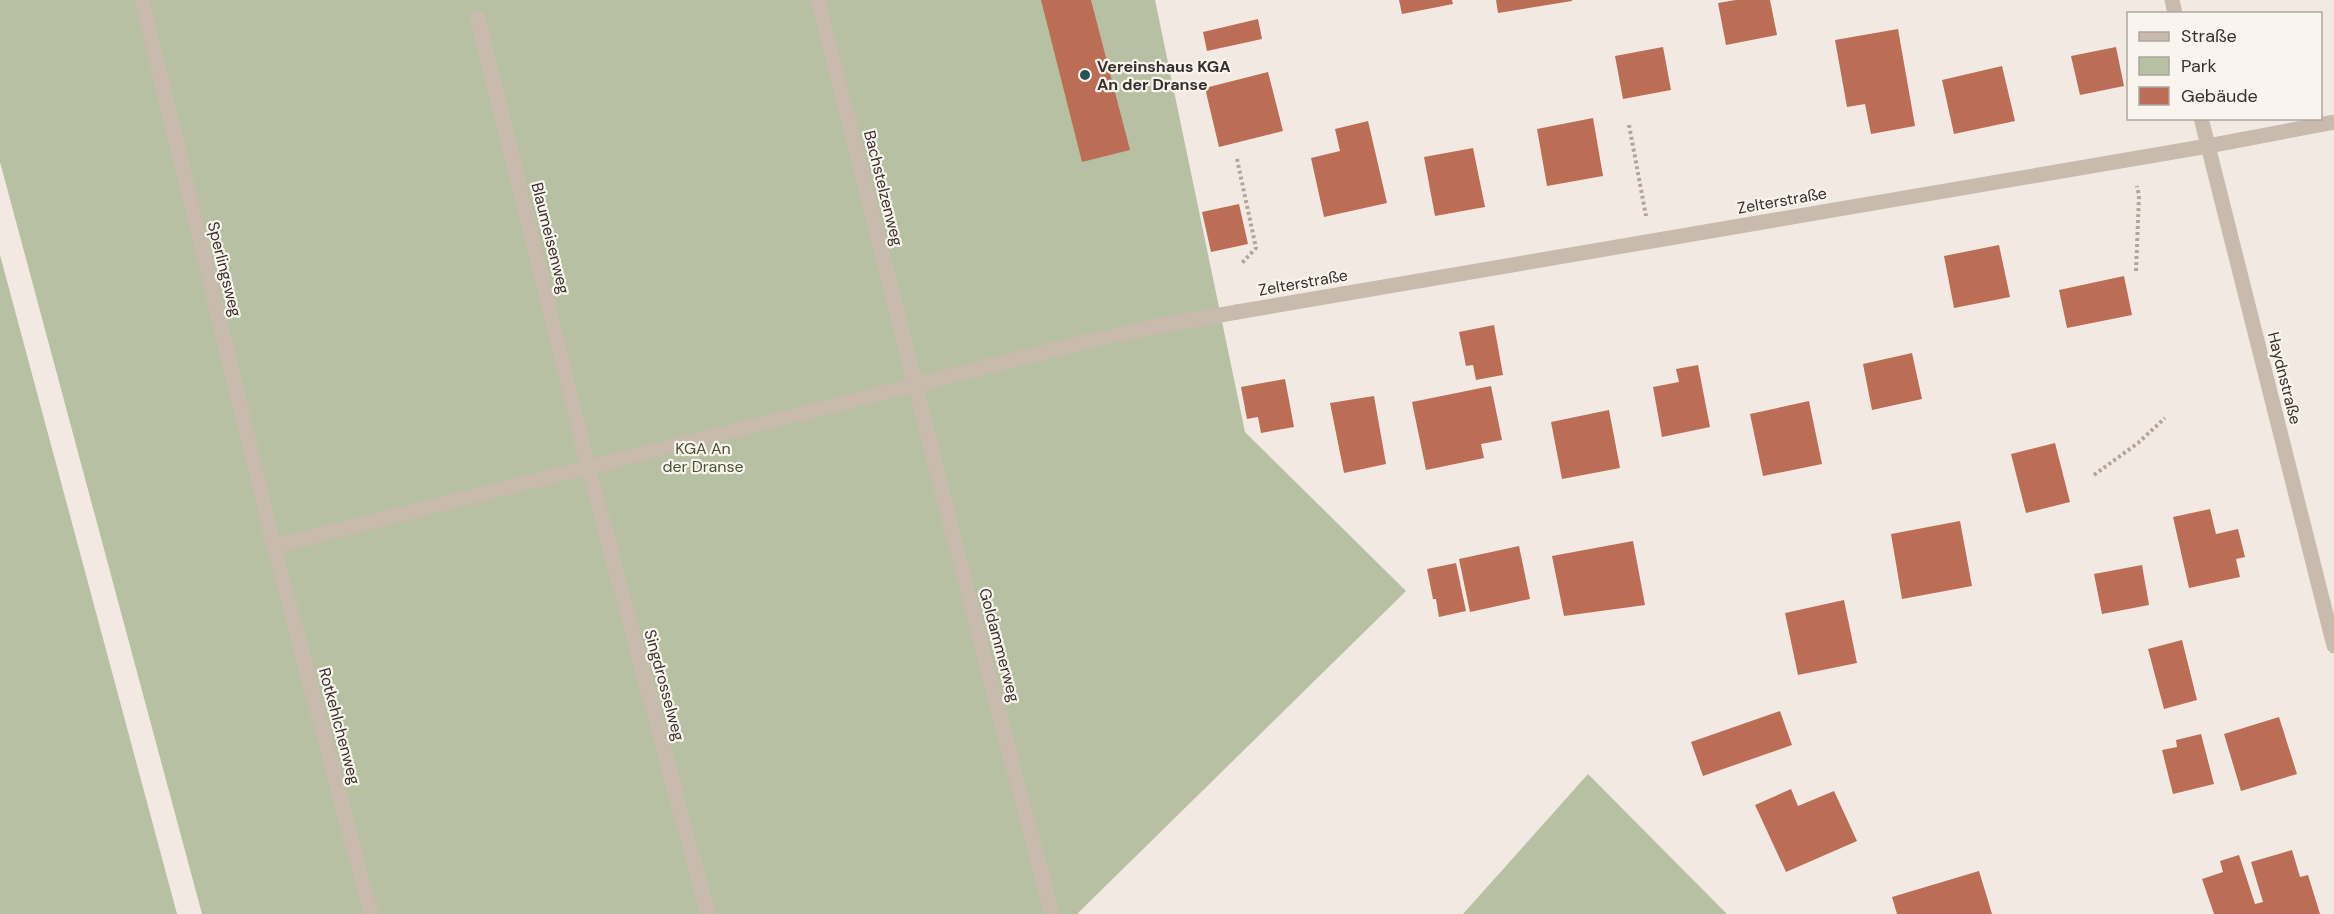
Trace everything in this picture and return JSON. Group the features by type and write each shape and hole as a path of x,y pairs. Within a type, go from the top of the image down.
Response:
{"street":[{"name":"Sperlingsweg","path":"142,0 274,546"},
{"name":"Bachstelzenweg","path":"818,0 915,386"},
{"name":"Blaumeisenweg","path":"478,19 588,466"},
{"name":"Haydnstraße","path":"2202,120 2334,646"},
{"name":"Zelterstraße","path":"274,546 1147,328 2208,146 2334,122"},
{"name":"Goldammerweg","path":"915,386 1052,914"},
{"name":"Singdrosselweg","path":"588,466 708,914"},
{"name":"Rotkehlchenweg","path":"274,546 371,914"}],"path":[{"path":"1629,125 1651,241"},
{"path":"1237,159 1256,248 1241,264"},
{"path":"2131,159 2139,196 2136,271"},
{"path":"2094,475 2139,443 2165,418"}],"green space":[{"name":"KGA An der Dranse","path":"0,0 1155,0 1245,432 1406,591 1077,914 202,914 0,162"},
{"path":"0,255 177,914 0,914"},
{"path":"1588,774 1727,914 1463,914"}],"building":[{"name":"Vereinshaus KGA An der Dranse","path":"1041,0 1091,0 1130,150 1082,162"},
{"path":"1399,0 1452,0 1453,4 1402,14"},
{"path":"1496,0 1572,0 1572,1 1498,13"},
{"path":"1736,0 1770,0 1777,35 1726,45 1718,3"},
{"path":"1258,19 1262,39 1207,51 1203,32"},
{"path":"1898,29 1915,126 1871,134 1865,104 1847,107 1835,40"},
{"path":"1663,47 1671,90 1623,99 1615,56"},
{"path":"2116,47 2124,86 2080,95 2071,56"},
{"path":"2002,66 2015,121 1954,134 1942,80"},
{"path":"1268,72 1283,131 1219,147 1205,88"},
{"path":"1593,118 1603,176 1547,186 1537,129"},
{"path":"1368,121 1387,203 1324,217 1311,158 1340,151 1335,129"},
{"path":"1473,148 1485,207 1435,216 1424,157"},
{"path":"1239,204 1248,244 1211,252 1202,212"},
{"path":"1999,245 2010,297 1954,308 1944,256"},
{"path":"2124,276 2132,315 2067,328 2059,290"},
{"path":"1494,325 1503,375 1476,380 1473,365 1466,366 1459,332"},
{"path":"1912,353 1922,399 1872,410 1863,364"},
{"path":"1698,365 1710,427 1662,437 1653,387 1679,382 1676,369"},
{"path":"1285,379 1294,427 1261,433 1258,417 1247,419 1241,387"},
{"path":"1491,386 1502,440 1481,444 1484,458 1426,470 1412,402"},
{"path":"1374,396 1386,464 1344,473 1330,403"},
{"path":"1809,401 1822,464 1763,476 1750,414"},
{"path":"1609,410 1620,468 1562,479 1551,422"},
{"path":"2055,443 2070,502 2026,513 2011,454"},
{"path":"2210,509 2216,534 2238,529 2245,557 2236,559 2240,577 2189,588 2173,517"},
{"path":"1960,521 1972,586 1902,599 1891,534"},
{"path":"1633,541 1645,605 1564,616 1552,556"},
{"path":"1519,546 1530,599 1470,612 1459,559"},
{"path":"1456,563 1466,611 1439,617 1427,569"},
{"path":"2142,565 2149,605 2102,614 2094,574"},
{"path":"1844,600 1857,663 1798,675 1785,613"},
{"path":"2182,640 2197,700 2164,709 2148,649"},
{"path":"1780,711 1792,745 1703,776 1691,742"},
{"path":"2279,717 2297,774 2241,791 2224,734"},
{"path":"2201,734 2214,784 2173,794 2162,750 2177,747 2176,740"},
{"path":"1791,789 1798,806 1834,791 1857,841 1786,872 1755,805"},
{"path":"2292,850 2300,877 2308,875 2320,914 2214,914 2202,879 2223,872 2220,861 2239,855 2255,904 2263,902 2251,862"},
{"path":"1979,871 1992,914 1897,914 1892,897"}],"place":[{"name":"Vereinshaus KGA An der Dranse","path":"1085,75"}]}
